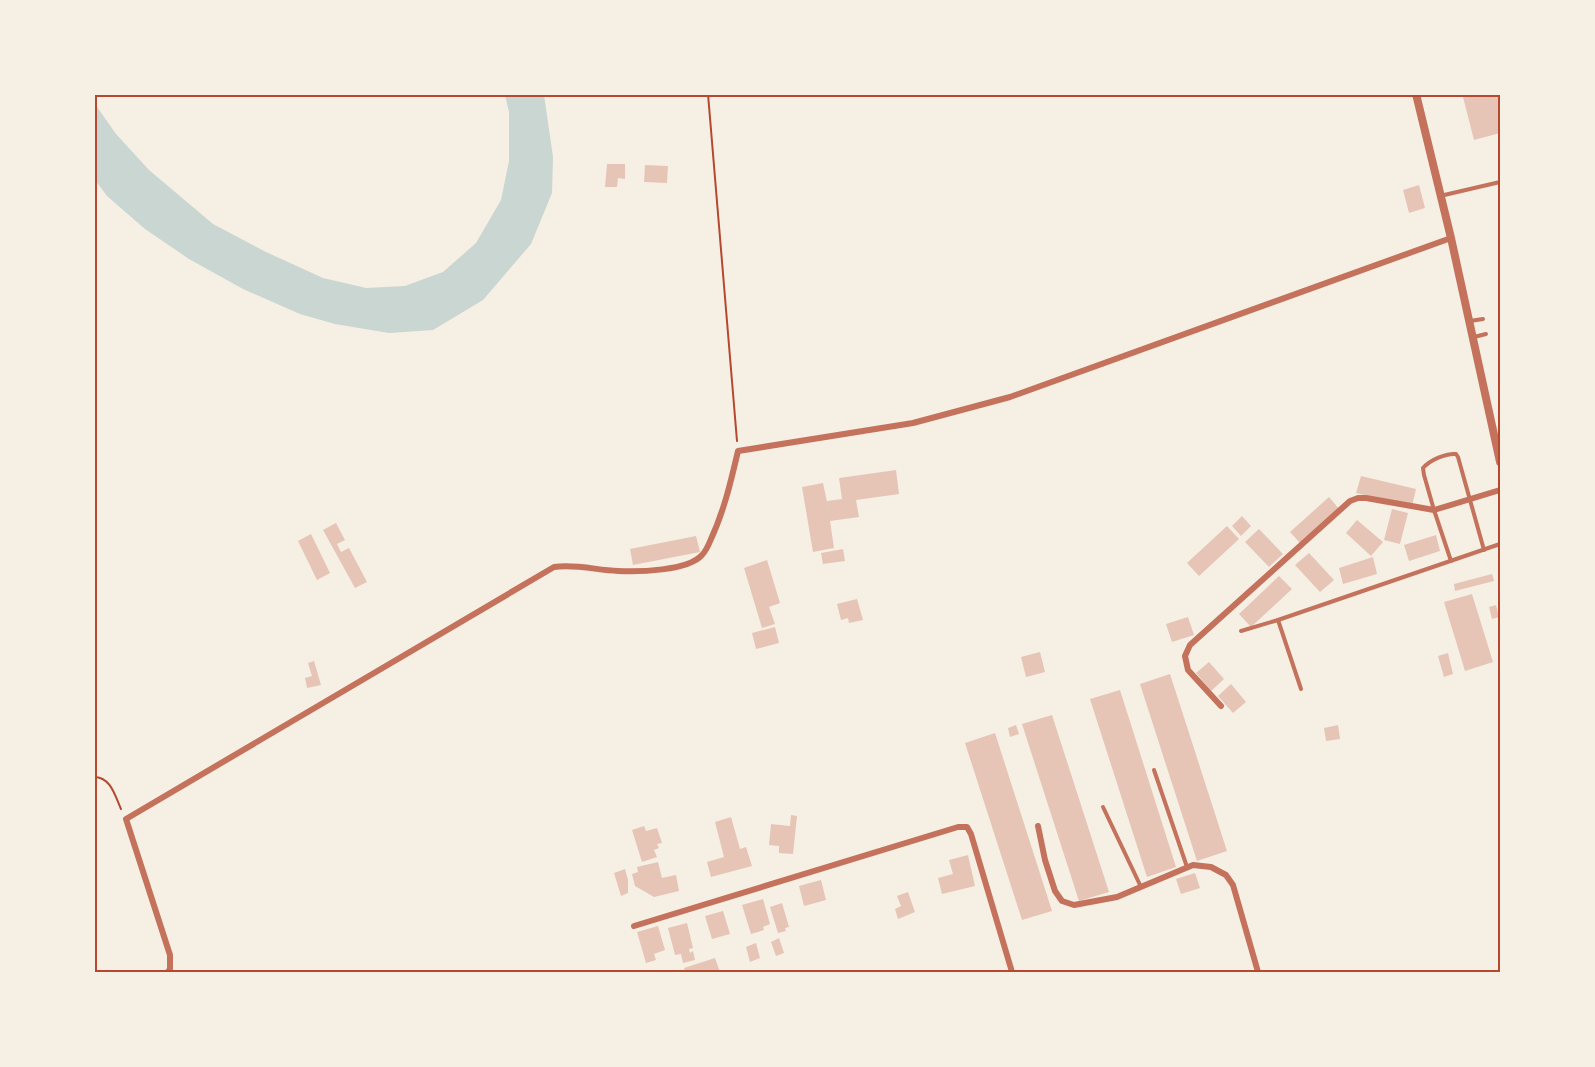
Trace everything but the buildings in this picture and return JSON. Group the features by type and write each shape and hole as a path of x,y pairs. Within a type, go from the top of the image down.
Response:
{"street":[{"path":"1416,94 1474,337 1500,462"},
{"path":"168,972 170,955 126,819 554,567 645,572 692,562 702,556 720,520 738,451 913,423 1010,397 1451,238"},
{"path":"1221,706 1188,670 1185,657 1190,645 1350,501 1366,498 1434,510 1500,490"},
{"path":"1038,826 1054,891 1062,901 1074,905 1117,897 1193,866 1211,867 1226,874 1233,885 1258,972"},
{"path":"634,926 958,827 968,827 1012,972"}],"lane":[{"path":"1440,196 1500,182"},
{"path":"1470,321 1483,319"},
{"path":"1474,337 1486,334"},
{"path":"1451,561 1423,468 1428,463 1451,453 1458,457 1484,550"},
{"path":"1241,631 1500,543"},
{"path":"1278,620 1301,689"},
{"path":"1154,770 1187,868"},
{"path":"1103,807 1141,887"}],"path":[{"path":"708,94 738,451"},
{"path":"94,777 102,777 109,783 126,819"}],"shaded area":[{"path":"505,95 544,95 553,157 552,193 531,244 483,300 433,330 389,333 335,324 300,314 243,289 189,259 145,229 107,196 95,180 95,104 116,134 149,170 213,224 323,278 366,288 405,286 443,272 476,243 501,200 509,161 509,112"}]}
